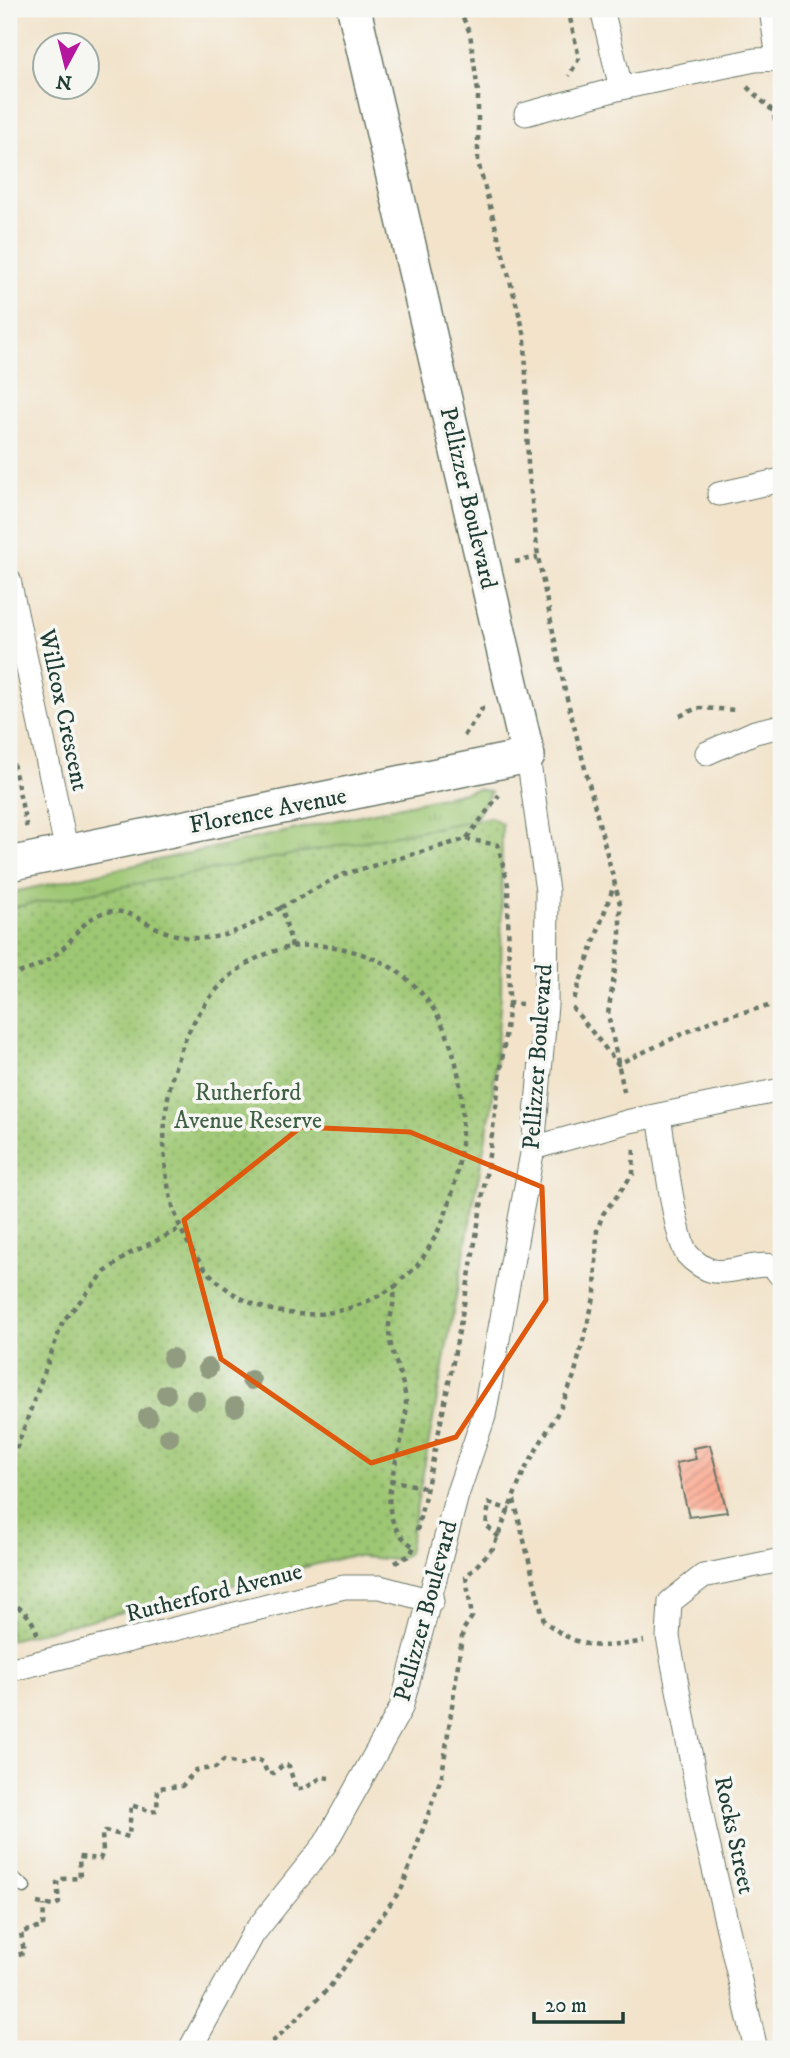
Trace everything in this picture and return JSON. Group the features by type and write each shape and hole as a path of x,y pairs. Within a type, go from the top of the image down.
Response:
{"street":[{"name":"Pellizzer Boulevard","path":"191,2049 253,1934 325,1844 401,1708 432,1601 457,1495 484,1416 533,1148 547,1005 547,891 528,755 354,9"},
{"path":"602,9 621,88"},
{"path":"526,114 621,88 755,60 779,61 771,9"},
{"path":"719,494 781,480"},
{"name":"Willcox Crescent","path":"9,580 64,841"},
{"path":"707,753 755,732 781,726"},
{"name":"Florence Avenue","path":"9,863 64,841 528,755"},
{"path":"533,1148 630,1121 781,1090"},
{"path":"659,1116 679,1225 687,1253 712,1271 761,1264 773,1266 781,1276"},
{"name":"Rocks Street","path":"756,2049 705,1831 668,1634 670,1602 703,1576 781,1560"},
{"name":"Rutherford Avenue","path":"9,1670 344,1587 380,1587 432,1601"}],"lane":[{"path":"9,1875 24,1887"}],"path":[{"path":"459,9 470,33 478,92 478,162 525,336 528,465 538,557 565,691 620,904 620,938 608,1014 624,1093"},
{"path":"558,80 568,78 579,58 568,9"},
{"path":"733,88 746,86 773,111 781,148"},
{"path":"458,744 482,709 479,696"},
{"path":"680,716 697,708 743,711"},
{"path":"9,744 29,838 64,841"},
{"path":"9,975 23,973 47,961 85,923 106,912 132,916 182,936 209,939 252,926 341,875 466,839 528,755"},
{"path":"571,1006 615,883"},
{"path":"282,907 292,947"},
{"path":"292,947 328,947 357,952 384,963 423,994 439,1016 450,1041 458,1071 461,1100 459,1158 453,1189 431,1244 416,1266 397,1285 349,1310 295,1315 268,1309 239,1297 200,1260 182,1228 167,1171 164,1142 169,1086 176,1059 197,1013 213,992 260,957 292,947"},
{"path":"390,1480 427,1488 475,1254 489,1170 509,1003"},
{"path":"618,1064 715,1019 781,1003"},
{"path":"265,2049 329,1988 402,1888 442,1775 463,1630 472,1617 466,1577 488,1555 499,1537 524,1471 561,1407 574,1376 595,1294 597,1230 603,1214 632,1174 634,1146"},
{"path":"9,1456 17,1447 63,1321 104,1272 129,1254 182,1228"},
{"path":"397,1285 388,1331 407,1402 401,1445 390,1480 393,1520 402,1538 414,1547"},
{"path":"514,1499 544,1621 584,1646 613,1647 668,1634"},
{"path":"499,1537 486,1526 489,1503 510,1510"},
{"path":"9,1601 26,1611 34,1623 44,1661"},
{"path":"24,1887 22,1893 44,1905 59,1903 57,1883 60,1879 80,1878 79,1857 100,1859 103,1852 102,1833 105,1831 129,1837 132,1832 131,1805 152,1812 157,1810 158,1788 182,1786 195,1770 215,1768 225,1759 241,1765 256,1759 263,1762 267,1773 274,1773 284,1764 289,1766 296,1790 307,1787 322,1777 329,1778"},
{"path":"9,1957 24,1953 22,1932 43,1927 44,1905"}],"highlighted area":[{"path":"301,1127 410,1132 542,1187 546,1300 456,1437 371,1463 221,1359 184,1220"}],"green space":[{"path":"478,789 491,792 478,815 465,829 9,933 9,893"},
{"name":"Rutherford Avenue Reserve","path":"491,817 502,824 501,994 492,1105 408,1553 397,1560 350,1556 9,1640 9,908"}],"building":[{"path":"710,1445 727,1512 689,1517 676,1463 696,1459 693,1448"}]}
